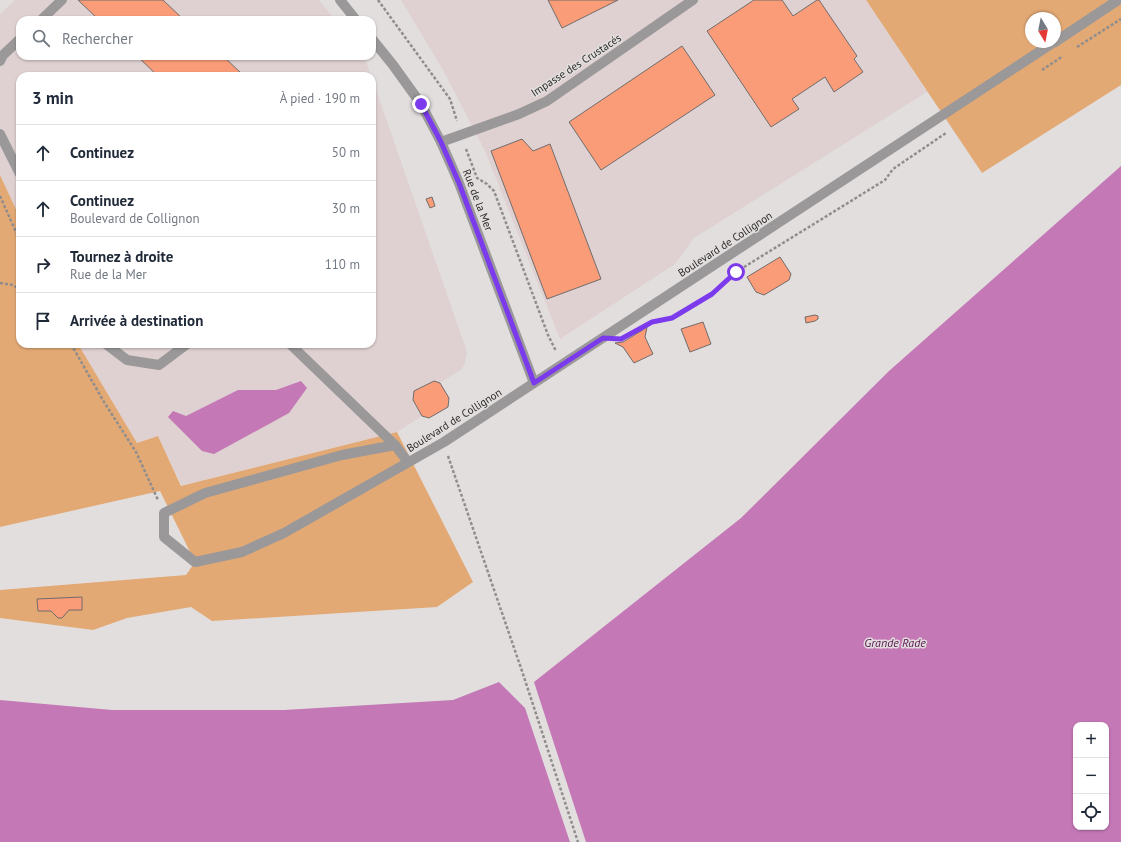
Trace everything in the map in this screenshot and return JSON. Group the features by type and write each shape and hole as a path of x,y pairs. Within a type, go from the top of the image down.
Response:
{"street":[{"path":"45,16 62,0"},
{"path":"340,0 353,16"},
{"name":"Impasse des Crustacés","path":"441,142 519,114 547,101 693,0"},
{"name":"Boulevard de Collignon","path":"1061,38 1118,0"},
{"path":"0,61 3,55 16,44"},
{"name":"Rue de la Mer","path":"376,44 394,65 421,104 441,142 459,183 534,383"},
{"name":"Boulevard de Collignon","path":"164,513 164,537 195,562 242,552 284,533 444,442 1046,48"},
{"path":"0,134 16,166"},
{"path":"111,348 127,360 159,365 182,348"},
{"path":"294,348 394,445 408,462"},
{"path":"164,513 205,493 342,455 394,445"}],"path":[{"path":"378,0 450,99 454,115"},
{"path":"1075,48 1121,19"},
{"path":"1036,74 1068,52"},
{"path":"652,322 672,318 712,294 736,272 885,180 892,169 951,129"},
{"path":"468,156 477,178 487,184 494,191 548,335 562,365"},
{"path":"0,196 16,232"},
{"path":"0,283 13,285 16,287"},
{"path":"73,348 104,402 136,452 164,513"},
{"path":"444,442 522,671 578,842"}],"shaded area":[{"path":"15,0 319,0 332,16 16,16 16,60 365,60 370,72 16,72 16,209 0,175 0,14"},
{"path":"401,0 866,0 927,92 694,238 675,264 560,339 485,151 443,70"},
{"path":"866,0 1121,0 1121,85 982,173"},
{"path":"376,90 467,352 465,363 461,370 440,383 434,381 414,391 413,400 422,416 397,432 182,486 158,436 137,443 80,348 376,348"},
{"path":"0,175 16,209 16,348 80,348 137,443 158,436 181,486 397,432 473,582 437,607 212,621 191,607 127,618 93,630 0,618 0,590 186,575 195,562 160,491 0,527"}],"water":[{"name":"Grande Rade","path":"1121,166 1121,842 586,842 534,682 741,518 889,371"},
{"path":"301,381 307,388 289,413 214,454 202,451 168,417 173,411 186,416 238,390 276,390"},
{"path":"499,682 525,708 570,842 0,842 0,700 112,710 284,710 453,700"}],"building":[{"path":"78,0 163,0 180,16 95,16"},
{"path":"548,0 618,0 562,28"},
{"path":"754,0 782,0 793,16 819,0 857,56 854,59 863,72 834,92 825,77 792,99 799,109 771,127 707,31"},
{"path":"682,46 715,95 601,170 569,122"},
{"path":"141,60 227,60 240,72 154,72"},
{"path":"522,139 533,151 550,144 601,279 547,299 491,151"},
{"path":"432,197 435,206 430,208 426,199"},
{"path":"780,257 791,274 789,280 764,295 756,292 747,277"},
{"path":"815,315 818,316 818,319 806,323 805,317"},
{"path":"703,322 711,344 690,352 681,329"},
{"path":"647,327 645,337 653,354 634,363 623,347 615,343 623,342"},
{"path":"434,381 440,383 449,398 448,407 429,418 422,416 413,400 414,391"},
{"path":"82,597 82,610 69,610 62,618 58,618 51,611 38,611 37,599"}],"route":[{"path":"421,104 431,121 459,183 534,383 603,338 621,339 652,322 672,318 712,294 736,272"}]}
